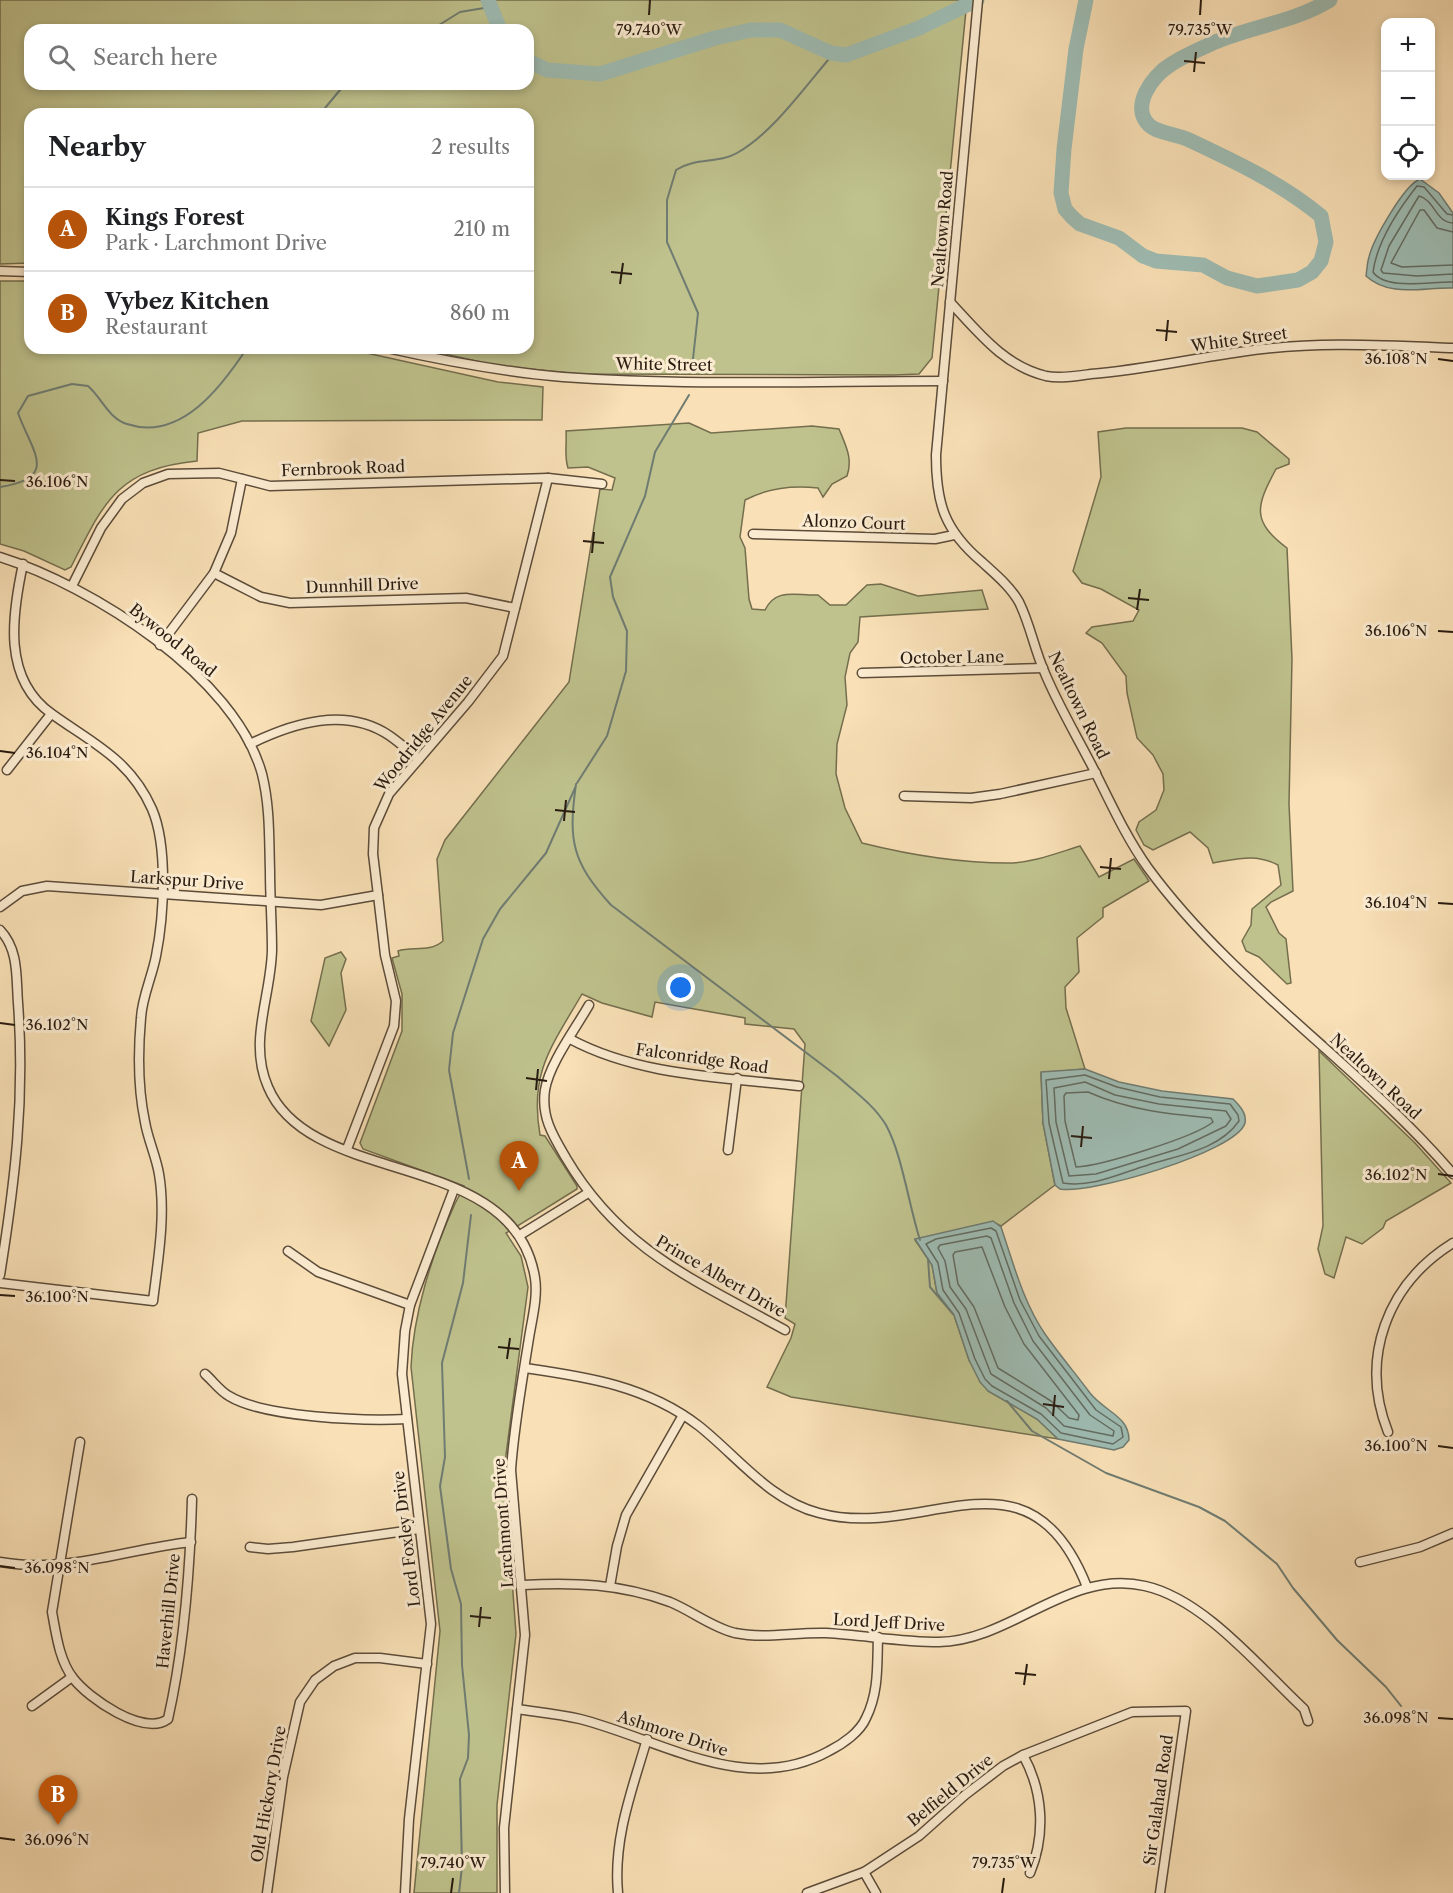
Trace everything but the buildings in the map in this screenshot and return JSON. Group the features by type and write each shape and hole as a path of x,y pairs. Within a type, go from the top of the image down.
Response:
{"street":[{"name":"Nealtown Road","path":"978,0 936,454 937,484 942,509 954,535 1014,594 1043,668 1096,773 1147,866 1198,927 1241,971 1417,1134 1453,1174"},
{"path":"0,271 24,272"},
{"name":"White Street","path":"950,302 990,346 1010,360 1047,376 1063,377 1140,370 1239,352 1332,343 1453,348"},
{"name":"White Street","path":"414,354 450,362 563,377 681,381 943,381"},
{"name":"Fernbrook Road","path":"72,585 101,528 122,499 143,483 168,474 219,473 270,486 548,478 602,484"},
{"name":"Woodridge Avenue","path":"347,1149 394,1026 396,1001 385,955 373,854 374,828 389,794 503,656 548,478"},
{"path":"160,645 214,573 231,533 242,479"},
{"name":"Alonzo Court","path":"753,534 935,539 954,535"},
{"name":"Bywood Road","path":"0,557 23,564 72,585 93,597 160,645 191,670 230,710 250,744 261,771 269,803 269,986 262,1019"},
{"path":"0,1283 153,1300 162,1203 159,1173 145,1122 141,1091 141,1017 156,954 162,893 163,857 160,833 152,809 137,781 86,735 51,714 28,690 20,674 15,654 15,600 23,564"},
{"name":"Dunnhill Drive","path":"214,573 261,597 290,603 466,597 515,608"},
{"name":"October Lane","path":"862,673 1043,668"},
{"path":"7,770 51,714"},
{"path":"250,744 298,724 339,721 371,726 390,736 419,759"},
{"path":"904,796 971,798 1096,773"},
{"name":"Larkspur Drive","path":"0,907 22,891 47,886 321,905 378,895"},
{"path":"0,930 14,953 21,1104 17,1166 0,1275"},
{"name":"Prince Albert Drive","path":"589,1005 550,1073 545,1088 544,1106 547,1124 588,1193 619,1228 646,1251 785,1330"},
{"name":"Larchmont Drive","path":"262,1019 258,1038 260,1063 268,1088 285,1114 305,1131 454,1189 494,1208 520,1235 535,1279 512,1470 523,1585 525,1635 504,1828 505,1893"},
{"name":"Falconridge Road","path":"570,1039 606,1057 634,1065 799,1086"},
{"path":"728,1150 736,1078"},
{"name":"Lord Foxley Drive","path":"405,1893 409,1819 431,1624 402,1374 405,1331 410,1305 454,1189"},
{"path":"520,1235 588,1193"},
{"path":"1388,1432 1378,1391 1379,1350 1385,1323 1392,1304 1409,1280 1429,1258 1453,1243"},
{"path":"288,1251 318,1272 410,1305"},
{"path":"525,1368 614,1383 662,1402 683,1415 768,1488 789,1502 820,1514 888,1519 963,1503 992,1502 1012,1506 1045,1524 1059,1536 1078,1566 1087,1587"},
{"path":"206,1374 230,1397 253,1405 364,1421 407,1419"},
{"path":"610,1586 617,1546 626,1515 683,1415"},
{"path":"32,1706 72,1677 57,1640 52,1612 80,1442"},
{"name":"Haverhill Drive","path":"72,1677 100,1703 118,1713 149,1724 162,1723 168,1719 173,1696 191,1542 192,1499"},
{"path":"250,1547 268,1550 420,1529"},
{"path":"1360,1562 1420,1547 1453,1533"},
{"path":"0,1562 29,1567 61,1566 191,1542"},
{"name":"Lord Jeff Drive","path":"523,1585 558,1583 610,1586 672,1603 705,1622 733,1632 760,1637 794,1633 937,1642 981,1635 1087,1587 1141,1584 1161,1589 1185,1601 1205,1616 1304,1709 1308,1720"},
{"name":"Ashmore Drive","path":"517,1709 578,1719 646,1739 709,1763 735,1769 783,1768 816,1758 851,1736 865,1721 876,1689 878,1637"},
{"name":"Old Hickory Drive","path":"267,1893 283,1777 300,1702 315,1680 334,1666 355,1658 380,1658 427,1664"},
{"name":"Belfield Drive","path":"807,1893 864,1872 919,1836 964,1795 1023,1755 1132,1712 1186,1711"},
{"name":"Sir Galahad Road","path":"1160,1893 1186,1711"},
{"path":"618,1893 616,1872 619,1834 646,1739"},
{"path":"1023,1755 1034,1775 1039,1793 1037,1849 1030,1873"},
{"path":"864,1872 876,1893"}],"green space":[{"path":"0,0 967,0 932,358 919,374 580,374 498,366 445,354 534,354 534,108 24,108 24,263 0,264"},
{"path":"0,281 24,281 24,354 371,354 498,382 543,387 542,420 242,421 198,433 197,461 170,465 148,472 131,481 116,493 93,524 71,567 65,570 24,551 0,544"},
{"path":"689,423 711,433 812,426 839,429 846,447 849,458 847,476 832,484 823,497 818,488 799,487 772,490 745,500 740,537 745,548 749,599 752,609 765,610 775,598 788,594 818,595 830,605 846,605 867,585 881,584 918,596 982,590 988,609 860,617 858,642 850,653 845,677 847,705 837,744 836,774 845,808 862,843 935,858 1008,863 1035,859 1080,846 1099,877 1134,859 1149,881 1103,908 1103,917 1077,938 1079,972 1065,987 1066,1008 1085,1069 1041,1073 1043,1123 1055,1185 1001,1226 993,1222 915,1240 932,1265 937,1293 954,1315 969,1360 988,1391 1037,1419 1058,1439 791,1397 767,1387 791,1338 795,1324 785,1318 805,1044 794,1029 745,1024 745,1018 655,1002 652,1017 602,1003 582,994 546,1060 541,1076 537,1113 540,1135 545,1136 577,1189 506,1233 521,1256 528,1287 504,1470 516,1634 497,1805 497,1893 414,1893 440,1631 411,1367 415,1327 431,1264 464,1186 363,1149 360,1143 402,1031 402,994 392,958 399,956 398,951 432,947 443,941 437,859 445,840 569,682 600,489 612,490 615,478 588,467 568,468 566,431"},
{"path":"1126,428 1242,428 1257,432 1289,459 1289,464 1276,469 1264,493 1260,512 1267,529 1287,548 1292,659 1289,804 1293,891 1266,907 1279,933 1286,939 1291,983 1287,984 1259,957 1246,951 1242,941 1251,925 1252,909 1281,885 1278,865 1254,858 1213,863 1208,848 1190,832 1153,850 1144,845 1136,830 1139,822 1156,810 1164,790 1163,774 1153,755 1137,738 1127,693 1126,676 1102,643 1086,633 1092,627 1133,621 1139,610 1101,589 1082,583 1073,571 1101,477 1098,432"},
{"path":"341,952 346,959 341,973 346,1010 329,1046 311,1021 325,958"},
{"path":"1319,1051 1415,1143 1451,1183 1386,1221 1383,1228 1362,1244 1346,1237 1334,1278 1325,1274 1318,1249 1323,1226"}],"water":[{"path":"1421,180 1439,193 1453,213 1453,288 1396,289 1375,283 1366,276 1372,249 1383,226 1413,183"},
{"path":"1085,1069 1119,1082 1162,1091 1233,1099 1244,1113 1245,1123 1236,1134 1217,1146 1160,1169 1100,1185 1060,1189 1055,1185 1043,1123 1041,1072"},
{"path":"993,1221 1001,1227 1014,1268 1037,1322 1090,1393 1125,1425 1129,1440 1123,1447 1114,1450 1058,1439 1037,1419 988,1391 980,1382 969,1360 954,1315 937,1293 932,1265 915,1239"}],"waterway":[{"path":"488,0 498,24"},
{"path":"534,64 547,70 600,74 715,38 751,30 780,30 831,53 846,55 919,28 977,0"},
{"path":"1086,0 1076,49 1064,149 1061,193 1065,209 1080,224 1119,238 1143,256 1156,261 1203,265 1227,278 1257,286 1298,280 1312,272 1321,261 1326,242 1321,216 1290,193 1240,164 1187,139 1152,128 1144,118 1143,101 1156,76 1180,59 1215,42 1302,14 1330,0"},
{"path":"441,24 460,12 490,7"},
{"path":"692,368 698,313 667,242 667,200 676,170 691,163 730,156 751,144 777,121 834,53"},
{"path":"325,108 340,90"},
{"path":"0,487 19,483 30,477 36,470 37,461 34,451 18,413 28,396 72,384 88,386 110,413 120,421 147,427 165,425 182,418 198,407 225,378 243,354"},
{"path":"577,783 607,736 626,671 627,631 613,597 610,577 645,496 655,452 689,395"},
{"path":"576,784 573,836 581,863 598,890 611,905 837,1076 876,1111 886,1125 897,1150 920,1240"},
{"path":"469,1179 449,1070 453,1033 483,939 500,909 546,853 575,788"},
{"path":"459,1893 462,1867 460,1779 468,1758 469,1735 462,1665 461,1604 451,1569 440,1486 445,1457 442,1363 463,1283 471,1215"},
{"path":"928,1259 930,1287 953,1314"},
{"path":"1007,1401 1032,1431 1106,1473 1199,1507 1225,1521 1277,1564 1293,1588 1337,1640 1386,1687 1401,1706"}],"place":[{"name":"Kings Forest","path":"519,1191"},
{"name":"Vybez Kitchen","path":"58,1825"}]}
